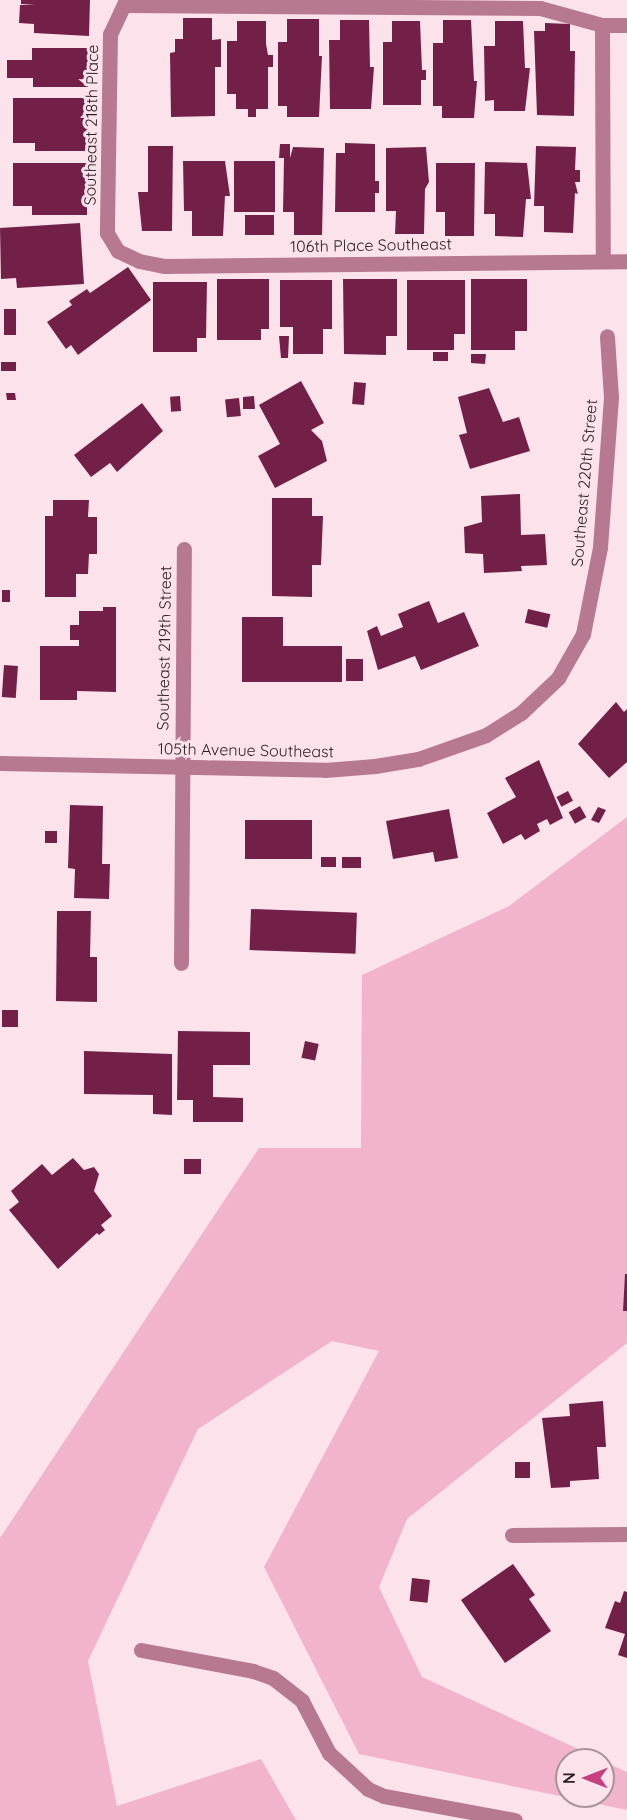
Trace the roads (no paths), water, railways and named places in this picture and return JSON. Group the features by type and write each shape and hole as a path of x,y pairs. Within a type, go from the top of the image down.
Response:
{"street":[{"path":"126,2 540,8 602,25 627,25"},
{"name":"Southeast 218th Place","path":"118,251 107,233 110,34 126,2"},
{"path":"602,25 603,260"},
{"name":"106th Place Southeast","path":"118,251 139,261 164,266 627,261"},
{"name":"Southeast 220th Street","path":"486,735 521,713 558,678 583,634 600,547 611,397 607,336"},
{"name":"Southeast 219th Street","path":"181,963 180,767 184,549"},
{"name":"105th Avenue Southeast","path":"0,763 325,770 375,766 418,759 486,735"},
{"path":"512,1535 627,1534"},
{"path":"141,1650 254,1671 273,1678 302,1701 328,1753 368,1789 384,1796 515,1820"}]}
